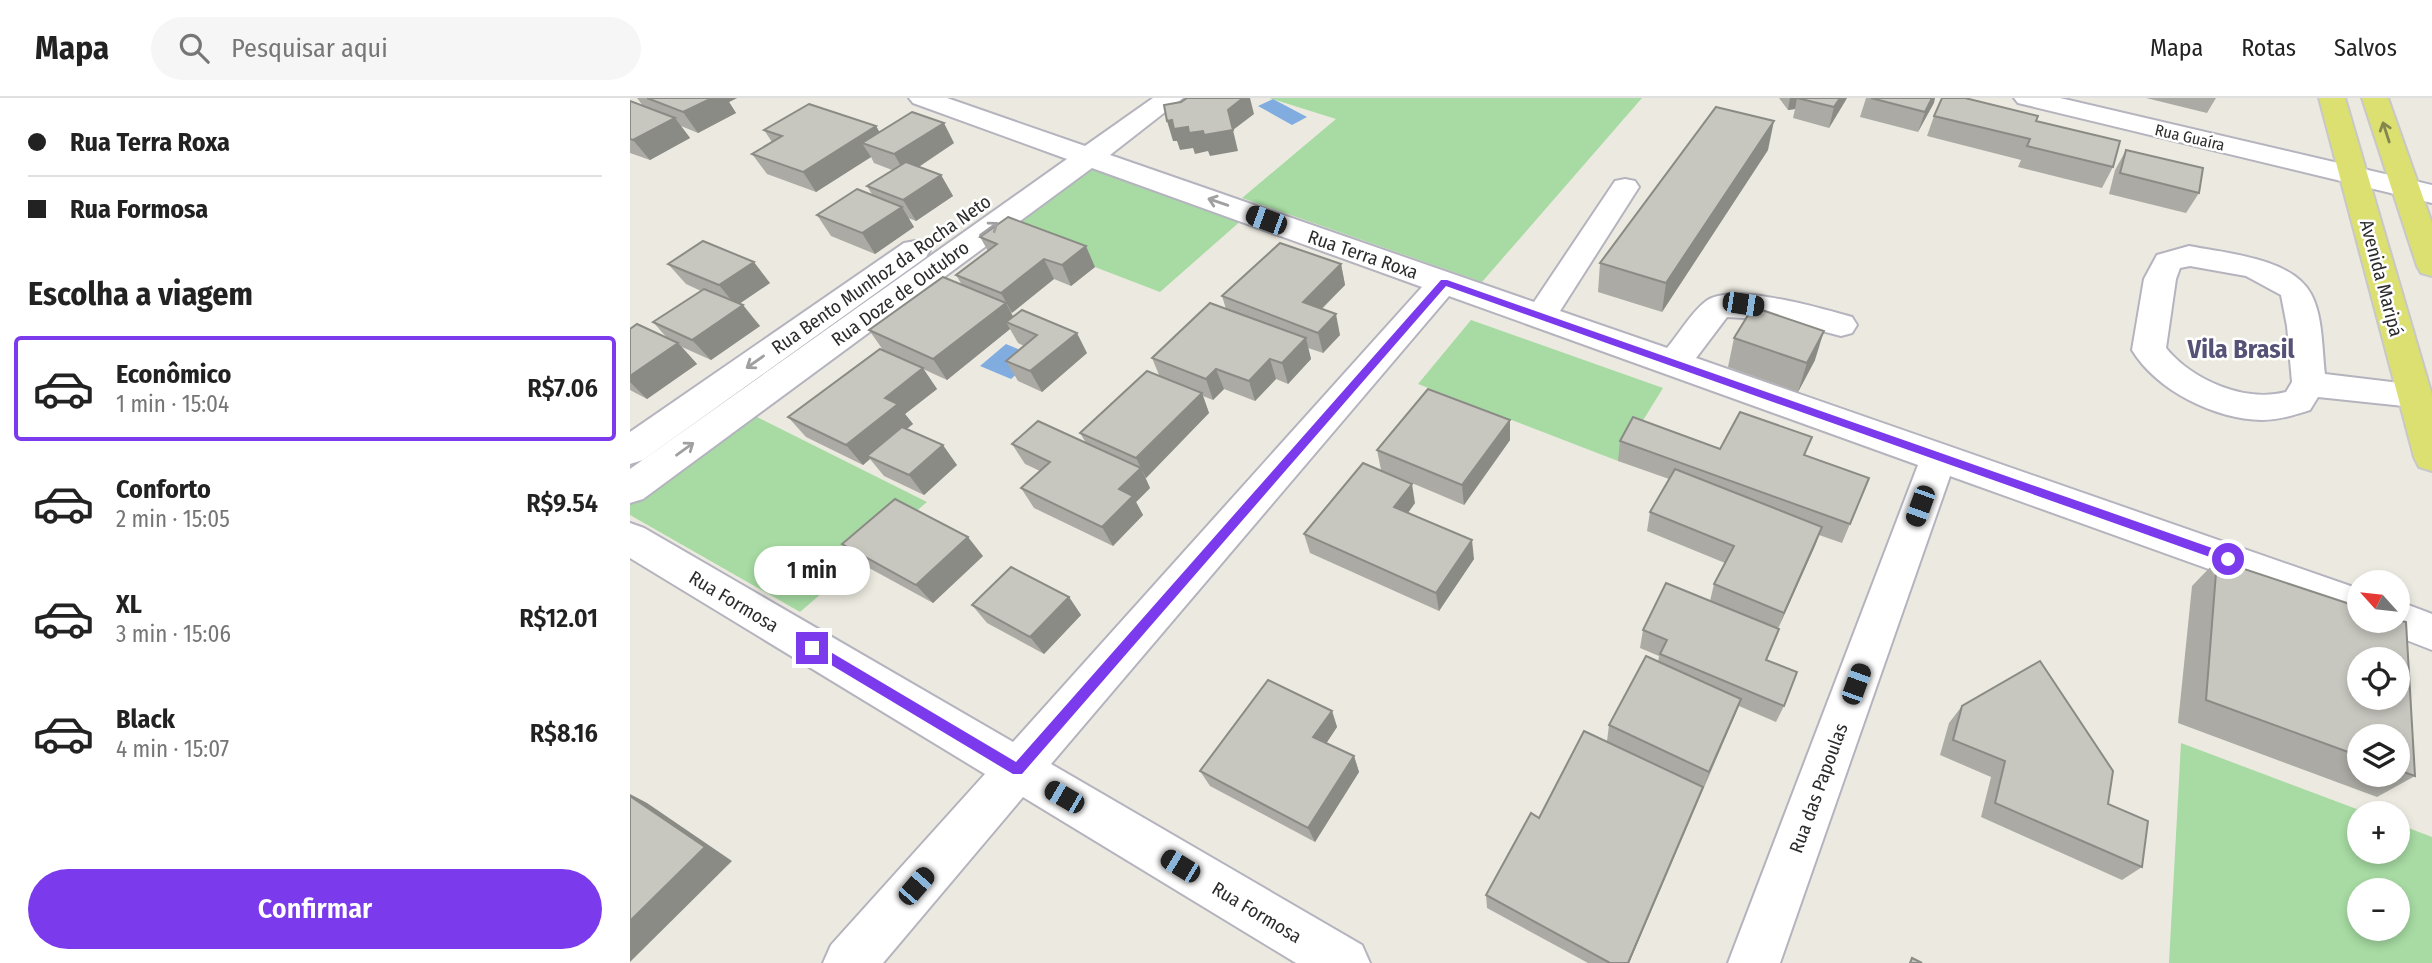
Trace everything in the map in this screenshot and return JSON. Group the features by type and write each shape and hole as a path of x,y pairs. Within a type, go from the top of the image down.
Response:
{"main road":[{"name":"Avenida Maripá","path":"2332,98 2423,400 2432,457"},
{"path":"2375,98 2418,191 2432,266"}],"street":[{"name":"Rua Terra Roxa","path":"922,98 2347,602"},
{"name":"Rua Bento Munhoz da Rocha Neto","path":"630,450 1075,152 1132,98"},
{"name":"Rua Doze de Outubro","path":"630,489 1075,152 1170,98"},
{"name":"Rua Guaíra","path":"2027,98 2418,191"},
{"path":"1541,316 1625,187"},
{"path":"2189,256 2255,268 2292,288 2297,296 2303,326 2309,383 2298,401 2276,408 2252,407 2194,388 2155,359 2149,349 2153,319 2160,279 2168,262 2189,256"},
{"path":"849,963 1444,282"},
{"path":"1674,363 1717,308 1743,304 1795,312 1841,324"},
{"path":"2309,383 2423,400"},
{"name":"Rua das Papoulas","path":"1754,963 1939,456"},
{"name":"Rua Formosa","path":"630,539 1343,963"},
{"path":"2410,624 2432,632"}],"green space":[{"path":"1269,98 1642,98 1482,282 1242,198 1336,119"},
{"path":"1089,166 1243,219 1160,292 1001,231"},
{"path":"1471,320 1663,388 1618,461 1418,384"},
{"path":"751,414 927,502 800,612 630,515 630,502"},
{"path":"2181,743 2347,805 2347,864 2410,864 2410,829 2432,837 2432,963 2169,963"}],"water":[{"path":"1273,99 1307,117 1292,125 1258,106"},
{"path":"1006,344 1037,357 1011,379 980,366"}],"building":[{"path":"647,98 712,98 683,112"},
{"path":"1187,98 1243,98 1228,110 1233,130 1204,135 1203,131 1189,133 1188,127 1174,129 1172,120 1167,121 1164,105"},
{"path":"1797,98 1840,98 1834,107"},
{"path":"1871,98 1932,98 1925,112"},
{"path":"1942,98 1965,98 2038,116 2036,121 2120,141 2113,167 2027,146 2030,139 1934,116"},
{"path":"630,101 675,118 633,140 630,139"},
{"path":"809,104 876,126 803,172 752,154 782,136 764,130"},
{"path":"1716,107 1774,121 1666,283 1600,263"},
{"path":"912,112 944,123 894,154 862,143"},
{"path":"2126,150 2203,168 2199,193 2120,173"},
{"path":"906,162 941,175 903,200 867,186"},
{"path":"857,189 902,207 862,233 817,215"},
{"path":"1008,217 1086,246 1062,265 1044,259 1001,293 956,275 997,244 980,237"},
{"path":"703,241 754,262 719,285 668,264"},
{"path":"1280,243 1341,264 1303,302 1336,314 1318,333 1222,296"},
{"path":"943,277 1006,303 933,359 869,330"},
{"path":"704,289 743,305 692,340 653,322"},
{"path":"1210,303 1306,338 1282,363 1270,359 1249,381 1216,369 1206,379 1152,358"},
{"path":"1753,307 1824,331 1807,363 1734,338"},
{"path":"1022,310 1077,333 1030,371 1006,361 1037,335 1006,322"},
{"path":"637,324 678,343 630,376 630,329"},
{"path":"880,349 923,368 885,398 898,404 846,445 788,417"},
{"path":"1147,371 1202,393 1136,458 1080,433"},
{"path":"1428,389 1510,420 1462,485 1377,450"},
{"path":"1740,412 1812,437 1804,455 1869,478 1850,524 1620,441 1633,417 1720,449"},
{"path":"1038,421 1141,468 1119,489 1133,496 1102,527 1021,488 1050,462 1012,444"},
{"path":"902,427 943,445 909,475 867,456"},
{"path":"1363,463 1412,484 1394,507 1472,540 1436,593 1304,534"},
{"path":"1675,469 1822,527 1784,613 1714,584 1734,546 1650,512"},
{"path":"895,499 968,537 916,585 842,544"},
{"path":"2217,560 2347,603 2347,634 2407,634 2407,647 2347,647 2347,710 2410,710 2410,690 2415,776 2410,774 2410,724 2347,724 2347,752 2206,700"},
{"path":"1011,567 1069,597 1030,637 972,605"},
{"path":"1666,583 1779,629 1766,660 1797,672 1784,706 1660,654 1667,640 1643,630"},
{"path":"1646,656 1741,699 1709,772 1609,725"},
{"path":"2040,661 2113,771 2108,804 2148,821 2142,867 1995,803 2005,761 1953,740 1962,706"},
{"path":"1268,680 1332,711 1313,737 1354,756 1308,828 1200,771"},
{"path":"1584,731 1703,787 1628,963 1610,963 1486,895 1531,813 1539,818"},
{"path":"630,796 705,847 630,921"}],"district":[{"name":"Vila Brasil","path":"2241,349"}],"route":[{"path":"812,648 1017,770 1444,282 2228,559"}]}
